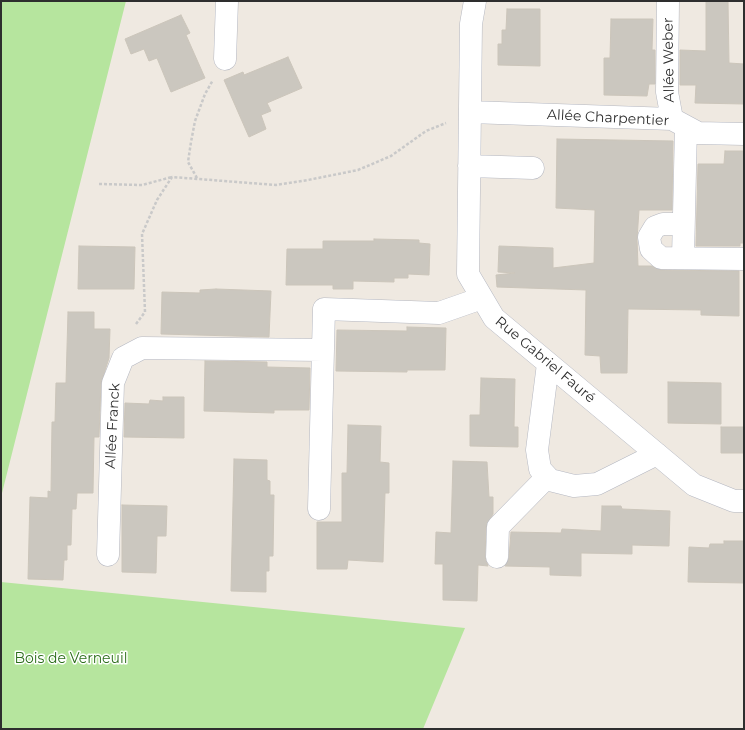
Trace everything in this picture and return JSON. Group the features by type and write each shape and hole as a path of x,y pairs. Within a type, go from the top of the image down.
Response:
{"street":[{"path":"225,59 227,1"},
{"name":"Rue Gabriel Fauré","path":"475,1 471,24 468,274 494,318 548,364 694,484 734,501 744,502"},
{"name":"Allée Weber","path":"668,1 668,92 679,123 682,224"},
{"name":"Allée Charpentier","path":"470,112 679,123 698,133 744,134"},
{"path":"469,166 533,168"},
{"path":"683,258 682,224 664,224 655,227 649,237 651,249 661,258 744,259"},
{"path":"319,509 324,309 439,313 482,298"},
{"path":"122,358 142,348 323,350"},
{"name":"Allée Franck","path":"108,555 113,383 122,358"},
{"path":"548,364 538,450 540,469 550,480 574,486 597,484 657,454"},
{"path":"497,557 498,527 547,477"}],"path":[{"path":"197,179 188,162 194,121 205,94 225,59"},
{"path":"99,184 142,185 172,177 276,185 358,170 391,156 426,131 470,112"},
{"path":"122,358 131,331 145,312 142,234 156,200 172,177"}],"green space":[{"path":"1,1 126,1 1,497"},
{"name":"Bois de Verneuil","path":"1,582 465,628 423,729 1,729"}],"building":[{"path":"706,1 728,1 729,63 744,64 744,104 695,103 696,85 680,85 680,50 706,51"},
{"path":"507,9 540,9 540,66 498,65 498,44 502,44 502,30 506,30"},
{"path":"181,15 190,33 186,35 205,78 171,92 157,58 149,61 144,49 131,54 125,39"},
{"path":"611,19 653,19 652,50 655,50 655,84 649,84 647,96 604,95 604,58 610,58"},
{"path":"288,57 302,88 267,103 271,111 261,115 266,129 249,137 224,80 243,72 244,75"},
{"path":"557,139 673,141 672,210 639,210 637,239 638,266 652,266 661,270 739,271 739,316 701,315 701,310 628,309 627,373 601,373 600,356 585,355 586,290 497,287 496,275 515,273 498,272 499,246 553,248 553,268 594,263 595,210 556,208"},
{"path":"725,151 744,151 744,243 740,243 740,246 696,246 698,164 724,164"},
{"path":"374,239 419,240 419,243 430,244 429,275 408,274 408,278 394,278 394,282 353,281 353,289 333,289 333,285 286,285 287,249 323,249 323,241 374,241"},
{"path":"79,246 135,247 134,289 78,289"},
{"path":"216,289 271,291 269,337 161,334 162,292 200,293 200,290"},
{"path":"68,312 94,312 94,329 110,329 109,358 101,383 99,437 94,437 93,493 77,493 76,509 72,509 71,545 67,545 67,560 64,560 63,580 28,579 30,497 48,498 48,491 51,492 52,422 55,422 56,383 66,383"},
{"path":"407,327 446,328 445,370 407,370 407,372 336,371 337,330 407,331"},
{"path":"205,361 267,362 267,367 310,368 309,410 274,410 274,413 204,411"},
{"path":"481,378 515,379 514,427 518,427 518,447 470,446 470,415 480,415"},
{"path":"668,382 721,383 721,424 668,423"},
{"path":"163,397 184,397 184,438 124,437 125,403 149,404 150,400 163,401"},
{"path":"348,425 381,426 380,462 389,463 389,493 385,493 383,562 348,560 347,569 317,569 317,522 342,522 342,473 347,473"},
{"path":"721,427 744,427 744,453 721,453"},
{"path":"234,459 267,460 267,480 270,481 270,495 274,495 273,556 269,556 269,571 266,571 266,592 231,591"},
{"path":"453,461 487,462 489,497 493,497 493,514 486,527 485,557 488,566 478,565 477,601 443,600 443,564 435,564 436,532 451,533"},
{"path":"122,505 167,506 166,536 157,536 156,573 122,572"},
{"path":"602,506 621,506 622,509 670,511 669,546 632,545 632,554 581,553 581,576 550,575 550,567 505,566 509,558 511,532 561,533 562,529 601,531"},
{"path":"724,541 744,541 744,583 688,582 689,547 709,548 710,544 724,544"}]}
